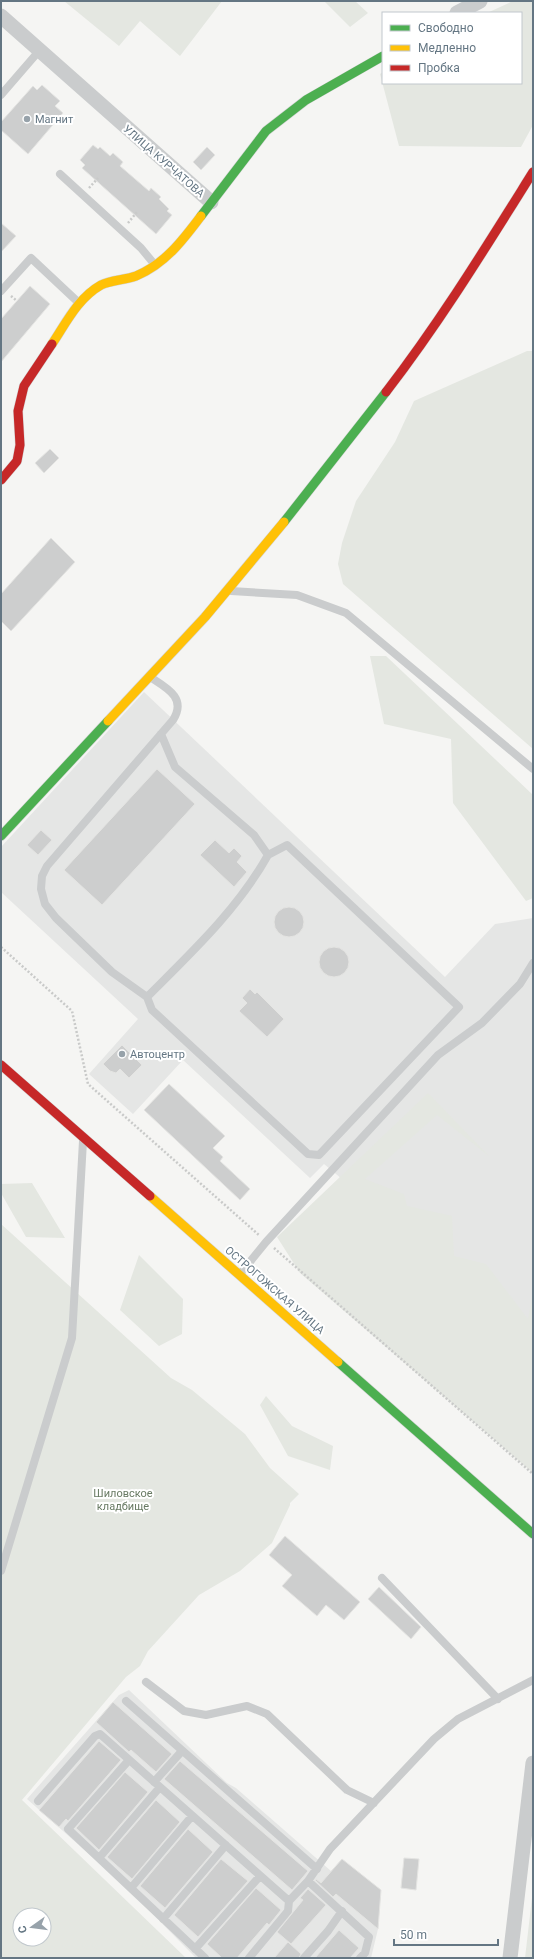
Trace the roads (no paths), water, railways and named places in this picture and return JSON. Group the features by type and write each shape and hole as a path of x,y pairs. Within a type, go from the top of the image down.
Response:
{"street":[{"path":"459,12 480,1"},
{"name":"УЛИЦА КУРЧАТОВА","path":"1,16 211,202 178,247 156,265 136,276 101,285 79,303 24,386 18,411 20,445 17,461 1,480"},
{"path":"211,202 266,131 306,100 382,57"},
{"path":"1,836 205,617 308,492 412,358 480,257 533,172"},
{"name":"ОСТРОГОЖСКАЯ УЛИЦА","path":"1,1065 533,1534"},
{"path":"510,1958 533,1763"}],"lane":[{"path":"1,95 39,51"},
{"path":"60,174 136,243 156,265"},
{"path":"2,289 31,258 79,303"},
{"path":"226,591 297,595 346,613 533,769"},
{"path":"147,997 202,942 253,881 268,855 287,845 459,1007 319,1155 308,1154 152,1010 147,997 112,972 56,918 45,904 41,889 42,876 47,866 161,734 178,712 179,703 169,689 149,676"},
{"path":"161,734 175,767 254,835 268,855"},
{"path":"239,1275 266,1242 438,1055 487,1018 520,984 533,963"},
{"path":"1,1571 72,1338 83,1137"},
{"path":"382,1578 498,1699"},
{"path":"249,1958 288,1911 289,1901 308,1881 330,1849 434,1739 458,1719 533,1680"},
{"path":"146,1682 184,1711 206,1715 247,1706 267,1714 347,1790 374,1803"},
{"path":"126,1702 316,1869"},
{"path":"38,1801 94,1736 100,1734 289,1901"},
{"path":"99,1858 182,1751"},
{"path":"129,1760 68,1829 205,1958"},
{"path":"131,1888 192,1816"},
{"path":"163,1919 226,1845"},
{"path":"195,1949 260,1876"},
{"path":"308,1881 369,1937 365,1953 360,1958"},
{"path":"304,1958 328,1931 342,1911"}],"place":[{"name":"Магнит","path":"27,119"},
{"name":"Автоцентр","path":"122,1054"}],"park label":[{"name":"Шиловское кладбище","path":"123,1499"}]}
